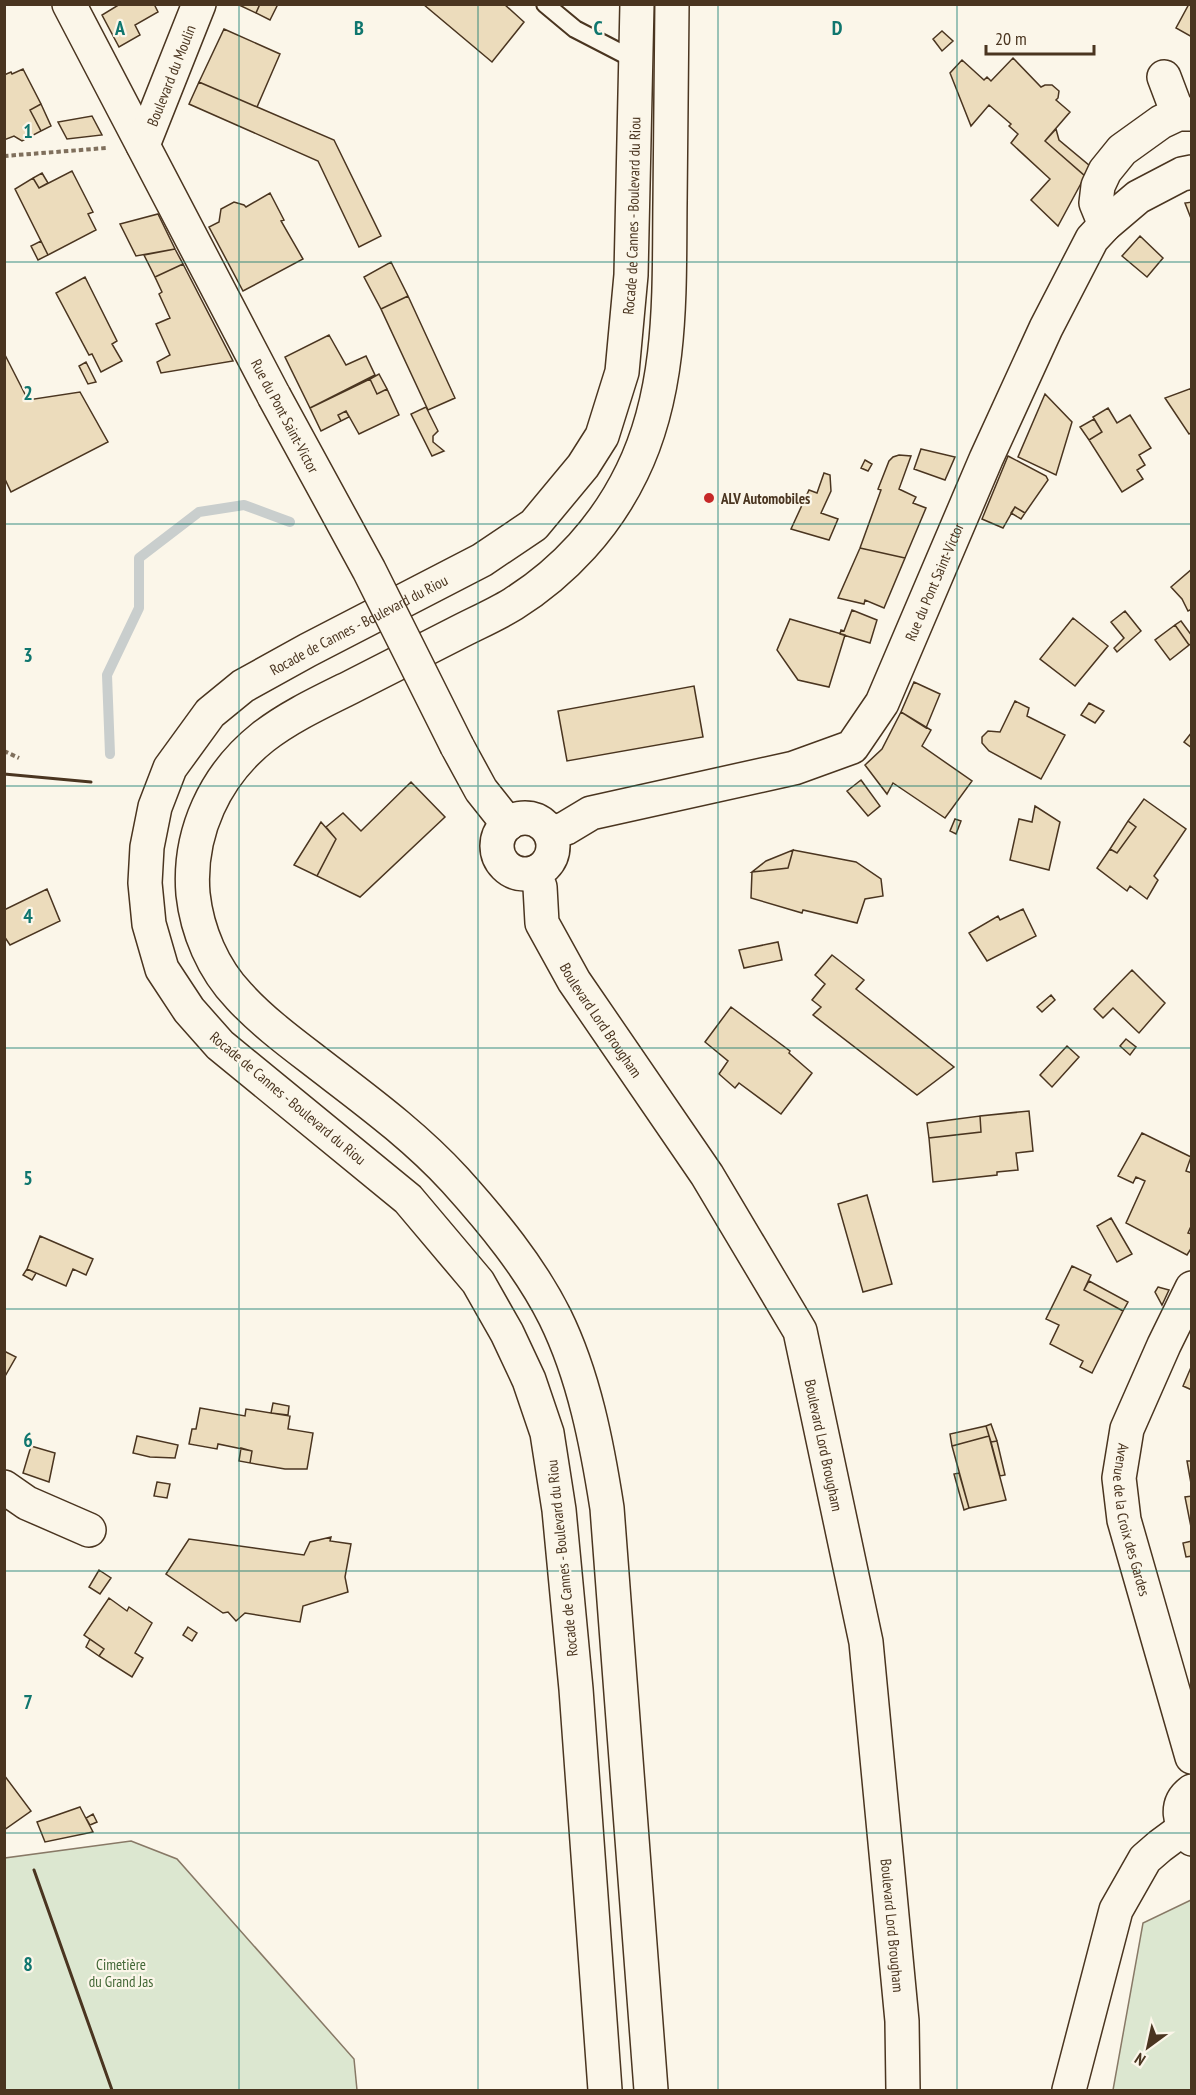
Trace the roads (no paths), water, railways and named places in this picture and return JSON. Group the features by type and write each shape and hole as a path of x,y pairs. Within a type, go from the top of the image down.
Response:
{"main road":[{"name":"Rue du Pont Saint-Victor","path":"69,4 274,396 369,570 481,790 508,824"},
{"name":"Boulevard du Moulin","path":"143,145 200,4"},
{"name":"Rocade de Cannes - Boulevard du Riou","path":"605,2091 576,1689 559,1510 547,1433 529,1380 507,1333 478,1282 408,1199 220,1045 189,1010 162,969 149,924 145,883 147,847 155,807 170,768 210,713 243,686 482,560 534,525 583,466 602,436 622,372 626,339 631,275 637,4"},
{"path":"651,2091 608,1508 599,1454 574,1364 555,1318 529,1273 454,1179 407,1132 284,1037 237,995 213,960 201,932 193,896 193,855 201,821 217,788 237,762 261,738 283,723 511,605 541,585 578,552 605,518 631,475 647,437 660,395 666,348 672,4"},
{"path":"1105,225 1096,203 1098,186 1105,171 1122,150 1161,122 1185,114 1164,77"},
{"name":"Rue du Pont Saint-Victor","path":"551,834 591,813 794,768 852,747 882,703 986,459 1046,328 1092,239 1137,197 1182,174 1191,172"},
{"path":"527,818 545,826 551,834 553,846 551,857 544,867 534,873 521,874 509,869 500,860 497,847 500,834 508,824 517,819 527,818"},
{"name":"Boulevard Lord Brougham","path":"534,873 540,887 542,923 574,981 707,1175 800,1331 866,1642 902,2021 903,2091"},
{"name":"Avenue de la Croix des Gardes","path":"1191,1288 1127,1429 1119,1478 1124,1520 1191,1757"},
{"path":"4,1487 27,1503 89,1530"},
{"path":"1070,2091 1116,1910 1145,1859 1160,1846 1187,1834 1179,1812 1185,1796 1191,1791"}],"lane":[{"path":"545,4 575,28 637,61"}],"waterway":[{"path":"110,754 107,675 139,608 139,558 199,512 244,505 290,522"}],"place":[{"name":"ALV Automobiles","path":"709,498"}],"park label":[{"name":"Cimetière du Grand Jas","path":"121,1972"}]}
